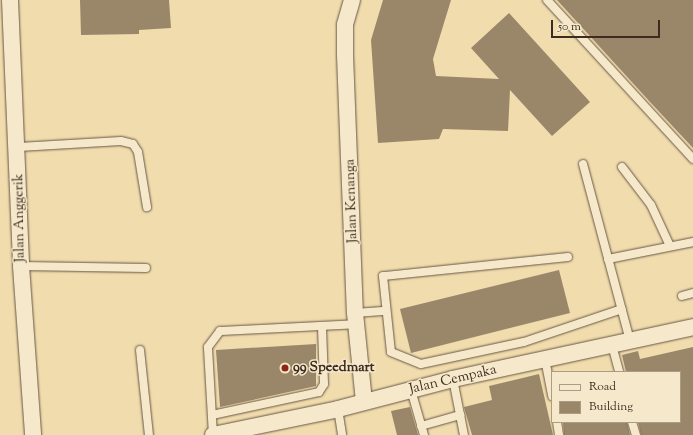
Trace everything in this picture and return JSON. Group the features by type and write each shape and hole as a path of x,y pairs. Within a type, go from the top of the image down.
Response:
{"street":[{"name":"Jalan Anggerik","path":"10,0 19,147 21,266 33,435"},
{"name":"Jalan Kenanga","path":"352,0 346,25 345,55 356,319 364,402"},
{"name":"Jalan Cempaka","path":"213,435 338,409 453,379 693,327"}],"lane":[{"path":"547,0 693,159"},
{"path":"19,147 121,141 133,144 138,152 147,207"},
{"path":"583,164 630,341"},
{"path":"622,167 651,205 670,246"},
{"path":"608,259 693,242"},
{"path":"568,257 383,276 391,352 421,364 524,342 622,310"},
{"path":"21,266 146,268"},
{"path":"682,296 693,293"},
{"path":"213,435 208,347 220,331 322,326 386,311"},
{"path":"212,415 319,392 324,384 322,326"},
{"path":"612,345 619,371"},
{"path":"140,350 149,435"},
{"path":"546,359 551,390"},
{"path":"453,379 464,435"},
{"path":"411,390 424,435"},
{"path":"338,409 342,435"},
{"path":"421,426 460,414"},
{"path":"557,423 559,435"},
{"path":"632,423 636,435"}],"building":[{"path":"80,0 169,0 171,28 139,30 139,34 81,35"},
{"path":"383,0 451,0 433,59 436,76 499,79 471,48 509,13 590,102 552,136 510,90 508,131 443,129 439,139 378,143 371,40"},
{"path":"557,0 693,0 693,148 651,103"},
{"path":"559,270 570,313 411,353 400,309"},
{"path":"316,344 316,386 220,407 216,350"},
{"path":"693,347 693,435 641,435 638,423 681,423 681,371 626,371 622,355 638,351 640,359"},
{"path":"539,374 553,435 472,435 464,407 492,400 489,386"},
{"path":"410,407 418,435 397,435 391,411"},
{"path":"563,423 627,423 630,435 564,435"}],"place":[{"name":"99 Speedmart","path":"285,368"}]}
